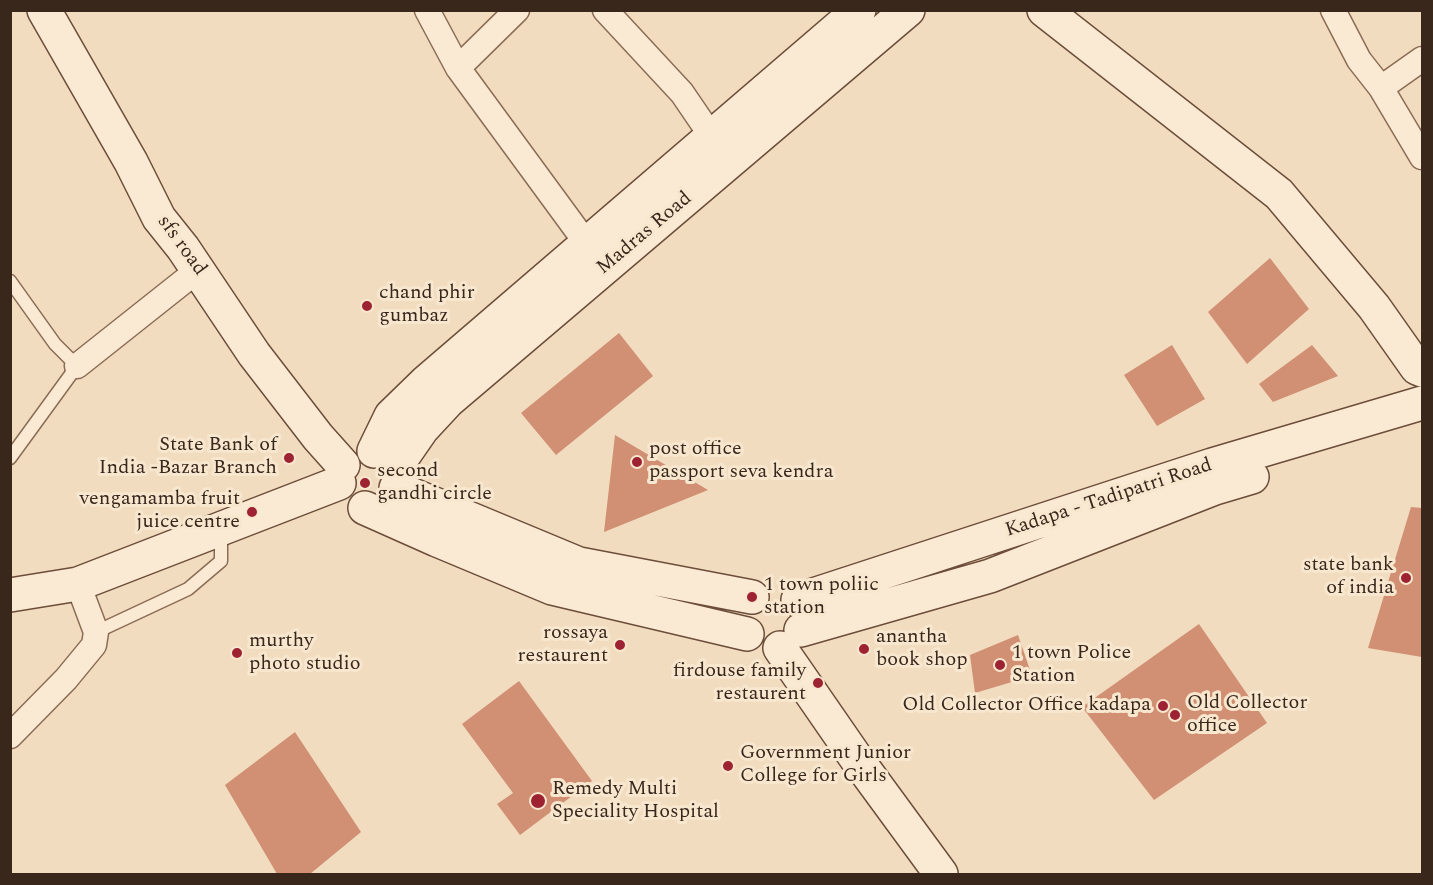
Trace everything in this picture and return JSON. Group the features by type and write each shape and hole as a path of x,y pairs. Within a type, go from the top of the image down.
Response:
{"main road":[{"name":"sfs road","path":"44,10 131,162 159,218 198,270 254,354 318,437 341,474"},
{"name":"Madras Road","path":"388,469 391,416 426,382 859,10"},
{"name":"Madras Road","path":"388,469 448,401 908,10"},
{"path":"1044,10 1279,194 1374,307 1417,368 1422,370"},
{"name":"Kadapa - Tadipatri Road","path":"791,633 1212,465 1422,403"},
{"name":"Kadapa - Tadipatri Road","path":"791,633 990,576 1215,488 1422,423"},
{"path":"10,595 78,585 221,529 341,474 356,452 579,564 752,597"},
{"path":"365,508 384,503 388,469"},
{"path":"341,474 342,492 356,505 552,588 747,634"},
{"path":"791,633 771,649 761,647 747,634 743,625 746,605 752,597 760,591 771,588 781,588 790,593 791,633 879,790 941,874"}],"street":[{"path":"427,10 458,68 587,244"},
{"path":"458,68 517,10"},
{"path":"605,10 682,93 712,137"},
{"path":"1333,10 1359,60 1381,88 1422,157"},
{"path":"1381,88 1422,59"},
{"path":"77,366 198,270"},
{"path":"10,736 66,679 94,645 96,632 78,585"}],"lane":[{"path":"10,281 55,344 77,366 10,458"},
{"path":"96,632 188,589 221,561 221,529"}],"building":[{"path":"1270,258 1309,309 1247,364 1208,312"},
{"path":"619,333 653,376 556,455 521,413"},
{"path":"1172,345 1205,399 1157,426 1124,375"},
{"path":"1312,345 1338,376 1273,402 1259,384"},
{"name":"post office passport seva kendra","path":"615,435 708,490 604,532"},
{"name":"state bank of india","path":"1411,507 1422,508 1422,657 1368,648"},
{"name":"Old Collector office","path":"1199,624 1267,723 1154,800 1082,707"},
{"name":"1 town Police Station","path":"1018,635 1032,676 975,693 970,655"},
{"path":"519,681 592,781 520,835 497,804 513,793 462,724"},
{"path":"295,732 361,832 310,874 277,874 225,785"}],"place":[{"name":"chand phir gumbaz","path":"367,306"},
{"name":"State Bank of India -Bazar Branch","path":"289,458"},
{"name":"post office passport seva kendra","path":"637,462"},
{"name":"second gandhi circle","path":"365,483"},
{"name":"vengamamba fruit juice centre","path":"252,512"},
{"name":"state bank of india","path":"1406,578"},
{"name":"1 town poliic station","path":"752,597"},
{"name":"rossaya restaurent","path":"620,645"},
{"name":"anantha book shop","path":"864,649"},
{"name":"murthy photo studio","path":"237,653"},
{"name":"1 town Police Station","path":"1000,665"},
{"name":"firdouse family restaurent","path":"818,683"},
{"name":"Old Collector Office kadapa","path":"1163,706"},
{"name":"Old Collector office","path":"1175,715"},
{"name":"Government Junior College for Girls","path":"728,766"},
{"name":"Remedy Multi Speciality Hospital","path":"538,801"}]}
